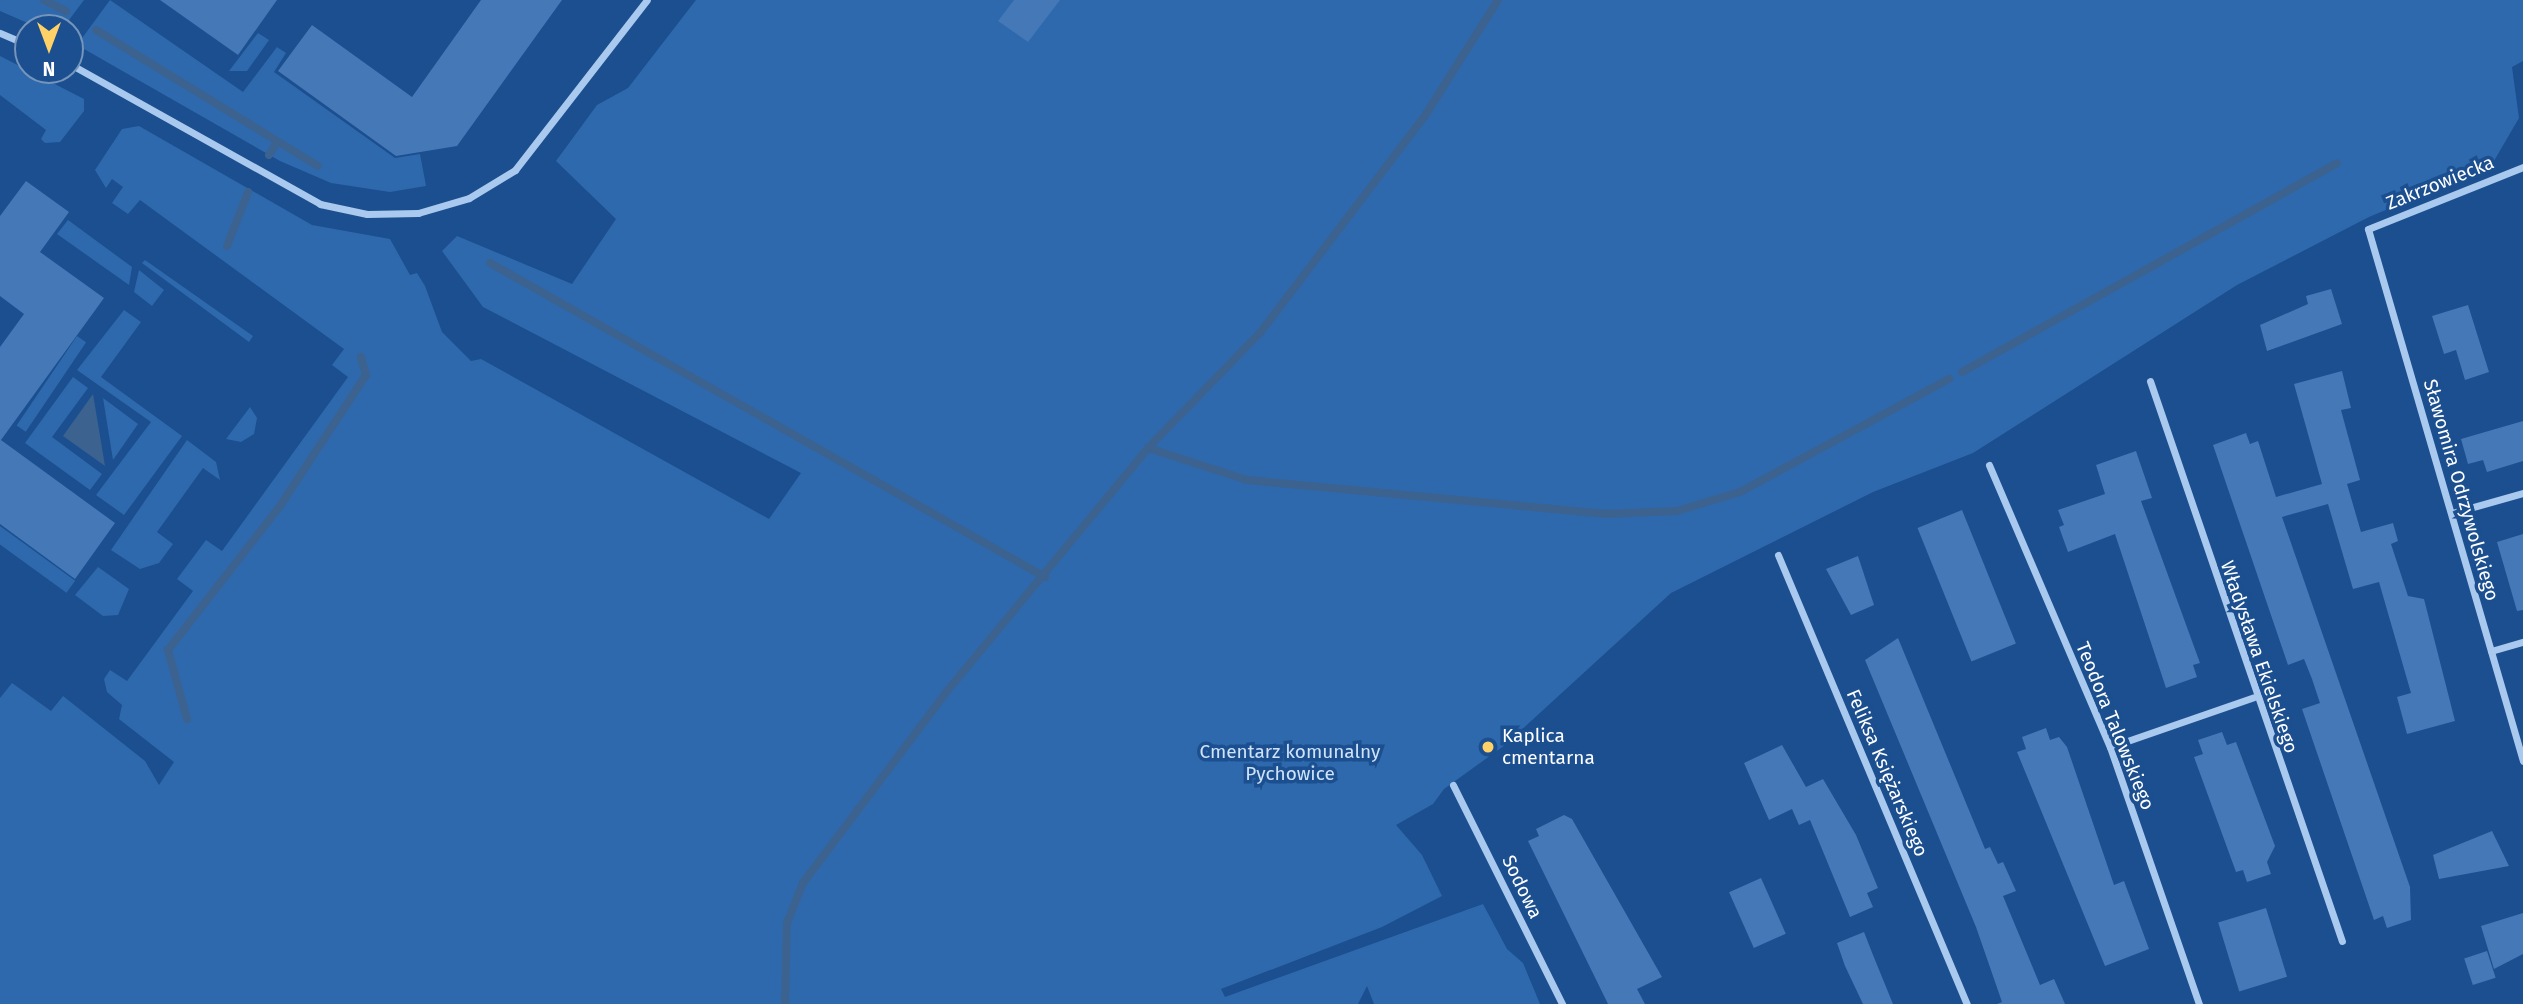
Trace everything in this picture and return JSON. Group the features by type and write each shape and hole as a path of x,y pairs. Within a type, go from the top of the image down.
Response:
{"street":[{"path":"84,72 320,204 367,214 418,213 468,198 533,153 648,0"},
{"name":"Zakrzowiecka","path":"2368,229 2523,167"},
{"name":"Sławomira Odrzywolskiego","path":"2368,229 2523,761"},
{"name":"Władysława Ekielskiego","path":"2150,381 2254,697 2342,941"},
{"name":"Teodora Talowskiego","path":"1989,465 2110,747 2199,1004"},
{"path":"2452,513 2523,493"},
{"name":"Feliksa Księżarskiego","path":"1777,555 1966,1004"},
{"path":"2491,651 2523,642"},
{"path":"2110,747 2254,697"},
{"name":"Sodowa","path":"1453,785 1562,1004"}],"green space":[{"path":"0,0 84,0 74,14 14,14 14,17 0,11"},
{"path":"110,0 243,92 277,47 286,53 274,72 395,158 420,154 426,186 390,192 331,183 280,161 84,49 84,35"},
{"name":"Cmentarz komunalny Pychowice","path":"696,0 2523,0 2523,61 2512,67 2519,118 2491,166 2369,217 2237,285 1973,453 1873,492 1671,593 1505,745 1444,789 1433,804 1396,825 1422,855 1442,896 1382,927 1221,989 1225,997 1483,904 1507,949 1523,963 1540,1004 1374,1004 1367,986 1358,1004 0,1004 0,698 12,683 51,711 63,696 145,761 159,785 174,762 119,719 122,705 107,692 104,679 110,670 127,681 193,591 177,579 206,540 222,551 348,377 332,365 344,349 140,200 128,214 112,203 123,187 112,179 106,188 95,170 122,129 139,126 312,225 390,239 410,275 417,273 425,286 442,332 471,361 481,359 769,519 801,473 483,307 442,251 457,236 572,284 616,219 556,161 597,105 628,88"},
{"path":"258,33 269,40 247,71 229,71"},
{"path":"0,56 14,63 14,84 55,84 84,99 84,111 60,142 45,143 41,139 46,130 0,95"},
{"path":"68,220 132,267 129,285 57,234"},
{"path":"145,260 253,336 249,342 142,263"},
{"path":"139,270 164,290 152,306 134,292"},
{"path":"124,310 141,322 101,377 182,436 124,515 96,495 151,422 77,370"},
{"path":"77,336 86,342 26,432 17,426"},
{"path":"73,377 88,388 52,437 102,474 90,490 25,443"},
{"path":"103,398 138,424 113,460"},
{"path":"250,407 257,418 254,434 241,442 226,439"},
{"path":"187,440 216,462 220,480 203,468 157,532 173,544 159,563 140,569 111,550"},
{"path":"0,526 75,581 66,593 0,545"},
{"path":"98,567 129,589 118,615 103,616 75,595"}],"shaded area":[{"path":"93,394 105,466 63,436"}],"building":[{"path":"160,0 277,0 238,55"},
{"path":"481,0 562,0 457,146 396,156 278,71 312,25 412,97"},
{"path":"1014,0 1060,0 1028,42 998,21"},
{"path":"26,181 69,212 40,252 104,298 1,440 115,523 75,579 0,524 0,347 24,314 0,296 0,216"},
{"path":"2331,289 2342,324 2267,351 2260,325 2308,304 2306,296"},
{"path":"2468,305 2489,372 2465,380 2456,350 2444,354 2432,316"},
{"path":"2342,371 2351,408 2341,410 2360,480 2347,484 2361,532 2393,523 2398,541 2391,544 2408,596 2424,599 2455,721 2407,734 2397,697 2411,693 2379,582 2353,589 2328,504 2282,517 2410,887 2411,920 2387,928 2383,916 2374,920 2302,709 2320,703 2312,679 2304,659 2288,665 2213,445 2246,433 2250,444 2258,441 2276,497 2322,484 2294,384"},
{"path":"2523,421 2523,461 2487,472 2483,460 2468,464 2461,439"},
{"path":"2136,451 2152,498 2141,501 2200,663 2193,665 2197,677 2166,688 2115,534 2068,552 2059,527 2064,525 2058,510 2105,494 2096,465"},
{"path":"1962,510 2016,644 1971,661 1917,528"},
{"path":"2523,534 2523,610 2517,611 2497,542"},
{"path":"1858,556 1874,605 1851,615 1826,569"},
{"path":"1898,638 1985,849 1990,847 1998,864 2003,862 2016,891 2003,896 2040,985 2054,979 2065,1004 1997,1004 2002,1002 1976,927 1865,660"},
{"path":"2046,728 2050,740 2059,737 2067,747 2114,885 2124,881 2149,949 2105,966 2017,752 2026,749 2022,737"},
{"path":"2222,732 2227,745 2236,742 2275,846 2267,862 2271,874 2247,882 2243,870 2236,872 2194,757 2203,754 2198,740"},
{"path":"1782,745 1806,787 1823,779 1856,835 1878,888 1867,893 1873,907 1850,917 1810,820 1799,825 1792,809 1769,820 1744,763"},
{"path":"1564,815 1572,819 1662,977 1637,989 1645,1004 1608,1004 1528,841 1539,836 1536,829"},
{"path":"2492,831 2509,866 2439,879 2433,855"},
{"path":"1761,878 1786,934 1754,948 1729,892"},
{"path":"2266,908 2287,977 2239,991 2218,923"},
{"path":"2523,913 2523,954 2494,969 2481,926"},
{"path":"1864,932 1893,1004 1863,1004 1845,966 1837,943"},
{"path":"2487,951 2496,978 2473,985 2464,958"}],"waterway":[{"path":"44,0 66,11"},
{"path":"785,1004 787,923 803,883 948,690 1148,448 1260,333 1426,114 1498,0"},
{"path":"96,30 318,166"},
{"path":"269,155 277,142"},
{"path":"1962,372 2337,163"},
{"path":"227,246 248,192"},
{"path":"490,263 1045,577"},
{"path":"187,719 168,650 280,506 366,375 361,357"},
{"path":"1148,448 1247,480 1604,514 1677,511 1740,492 1949,379"}],"place":[{"name":"Kaplica cmentarna","path":"1488,747"}]}
